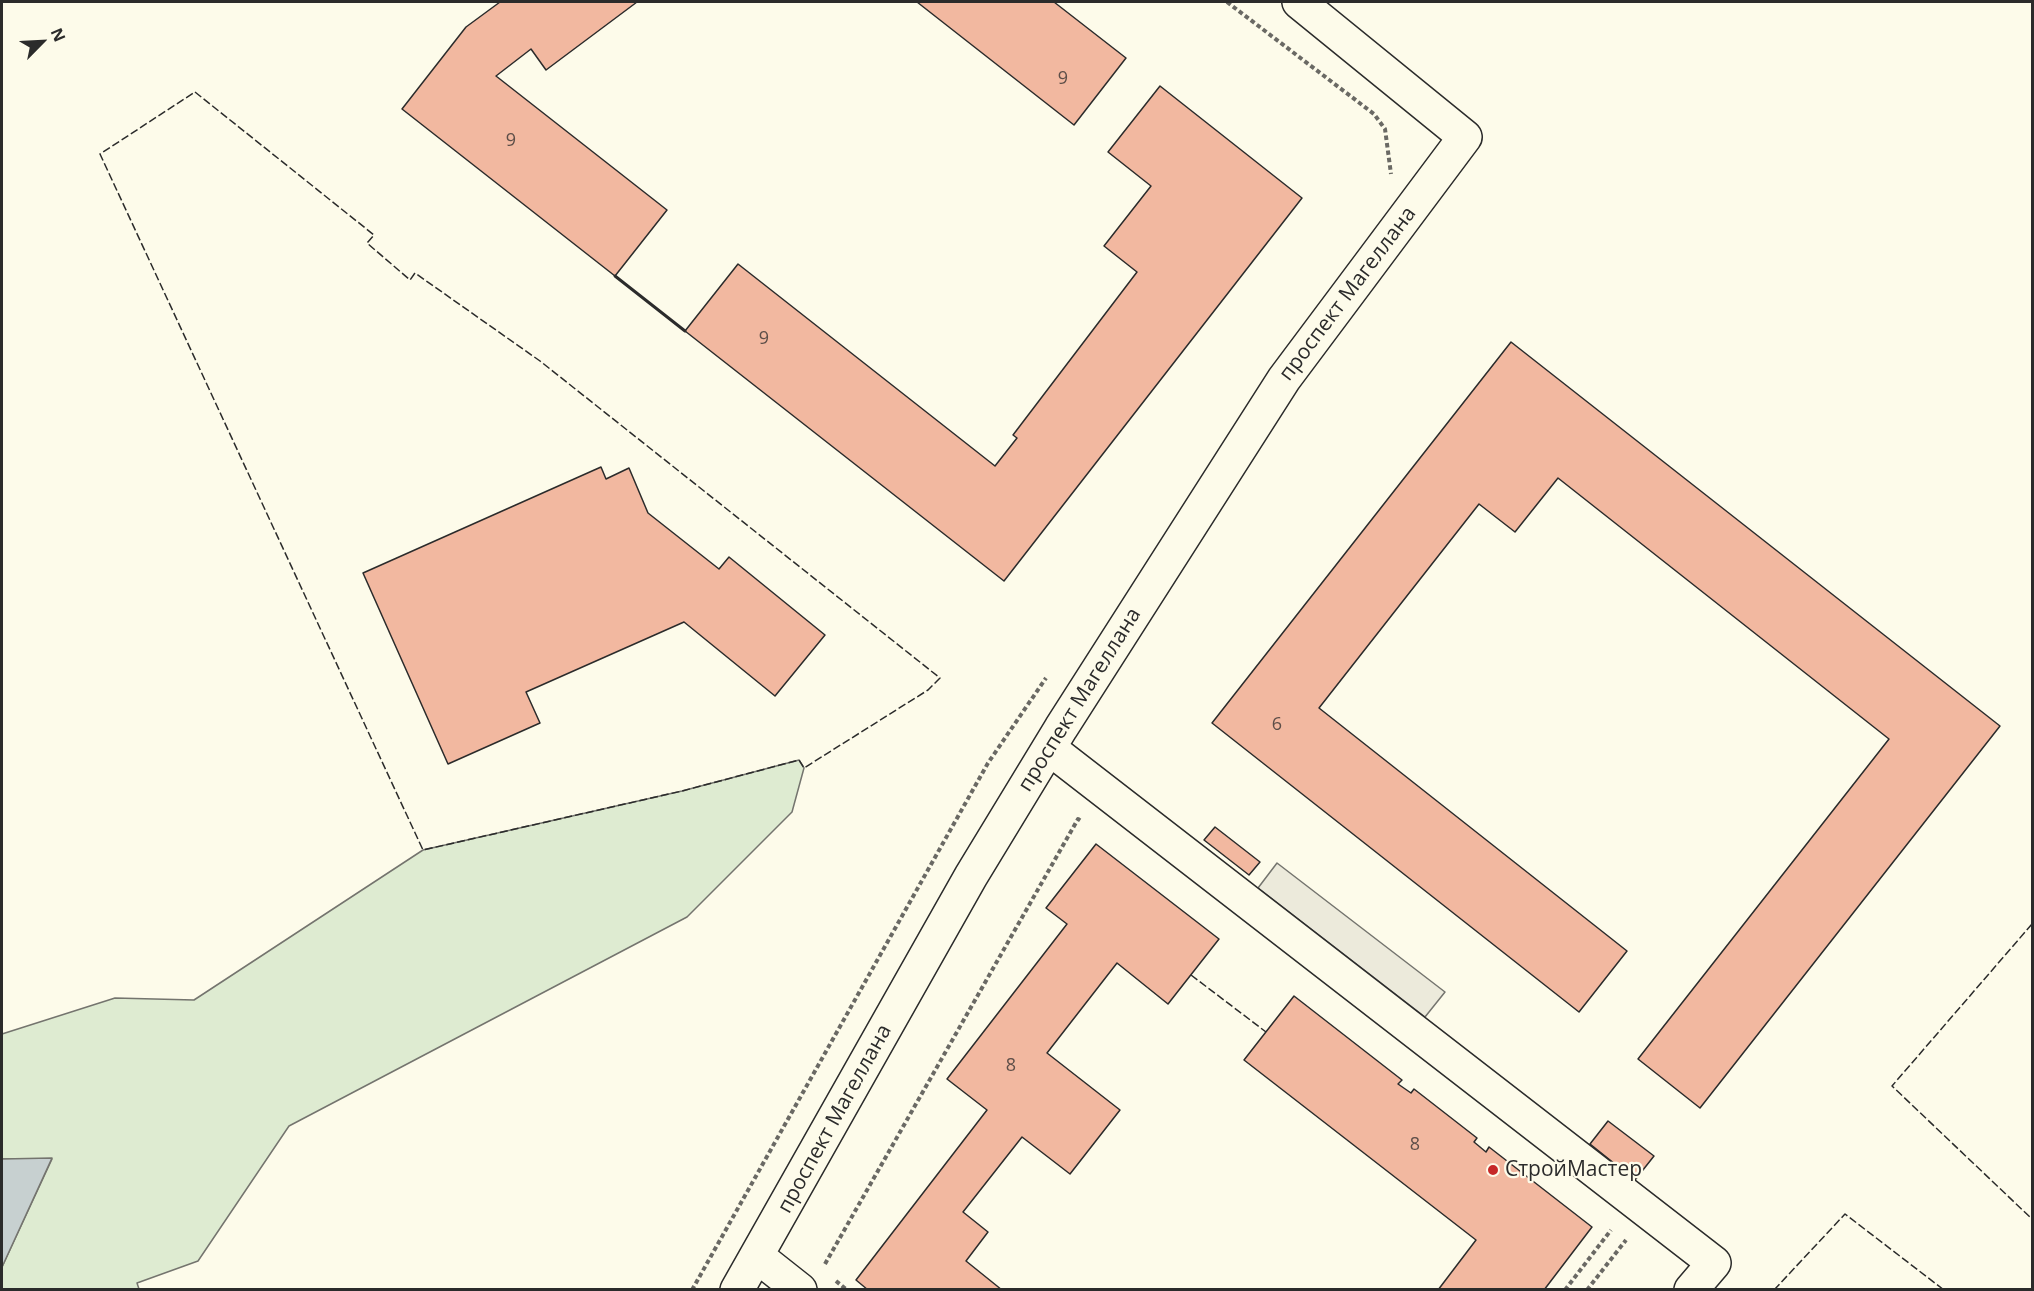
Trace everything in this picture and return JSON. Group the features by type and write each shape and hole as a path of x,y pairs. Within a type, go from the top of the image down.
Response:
{"street":[{"name":"проспект Магеллана","path":"737,1290 971,876 1048,748 1284,379 1465,137 1299,2"},
{"path":"1048,748 1714,1263 1690,1290"},
{"path":"757,1256 811,1280"}],"path":[{"path":"1227,2 1374,114 1385,129 1391,174 1389,183"},
{"path":"692,1290 988,763 1049,674"},
{"path":"811,1280 1078,819 1088,827"},
{"path":"1565,1290 1611,1231 1641,1206"},
{"path":"1587,1290 1641,1206"},
{"path":"1601,1224 1611,1231"}],"green space":[{"path":"799,760 804,768 792,812 687,917 289,1126 198,1261 137,1283 139,1289 2,1289 2,1267 52,1159 2,1159 2,1034 115,998 194,1000 423,850 682,791"}],"shaded area":[{"path":"1277,863 1445,992 1425,1017 1258,888"},
{"path":"52,1158 2,1267 2,1159"}],"building":[{"path":"500,2 637,2 546,70 531,49 496,76 667,210 615,276 402,109 466,27"},
{"path":"917,2 1054,2 1126,58 1074,125"},
{"path":"1160,86 1302,198 1004,581 685,331 738,264 995,466 1017,438 1013,435 1137,272 1104,246 1151,186 1108,152"},
{"path":"1511,342 2000,726 1700,1108 1638,1059 1889,739 1558,478 1515,532 1479,504 1319,708 1627,951 1579,1012 1212,723"},
{"path":"601,467 606,479 629,468 648,513 719,569 729,557 825,635 775,696 684,622 526,692 540,723 448,764 363,573"},
{"path":"1215,827 1260,862 1249,875 1204,840"},
{"path":"1096,844 1219,939 1168,1004 1117,963 1047,1053 1120,1110 1070,1174 1022,1137 963,1212 988,1232 966,1261 1002,1290 868,1290 856,1280 987,1110 947,1079 1067,924 1046,908"},
{"path":"1294,996 1402,1080 1398,1084 1411,1093 1414,1089 1477,1138 1474,1142 1486,1152 1489,1147 1592,1227 1544,1290 1438,1290 1476,1240 1244,1060"},
{"path":"1608,1121 1654,1156 1635,1180 1590,1144"}],"fence":[{"path":"195,92 374,235 367,243 410,280 415,273 540,361 940,678 928,690 804,768 799,760 682,791 423,850 100,154 195,92"},
{"path":"2032,924 1892,1086 2032,1219"},
{"path":"1191,975 1266,1032"},
{"path":"1774,1290 1845,1214 1944,1290"}],"wall":[{"path":"615,276 685,331"}],"place":[{"name":"СтройМастер","path":"1493,1170"}]}
